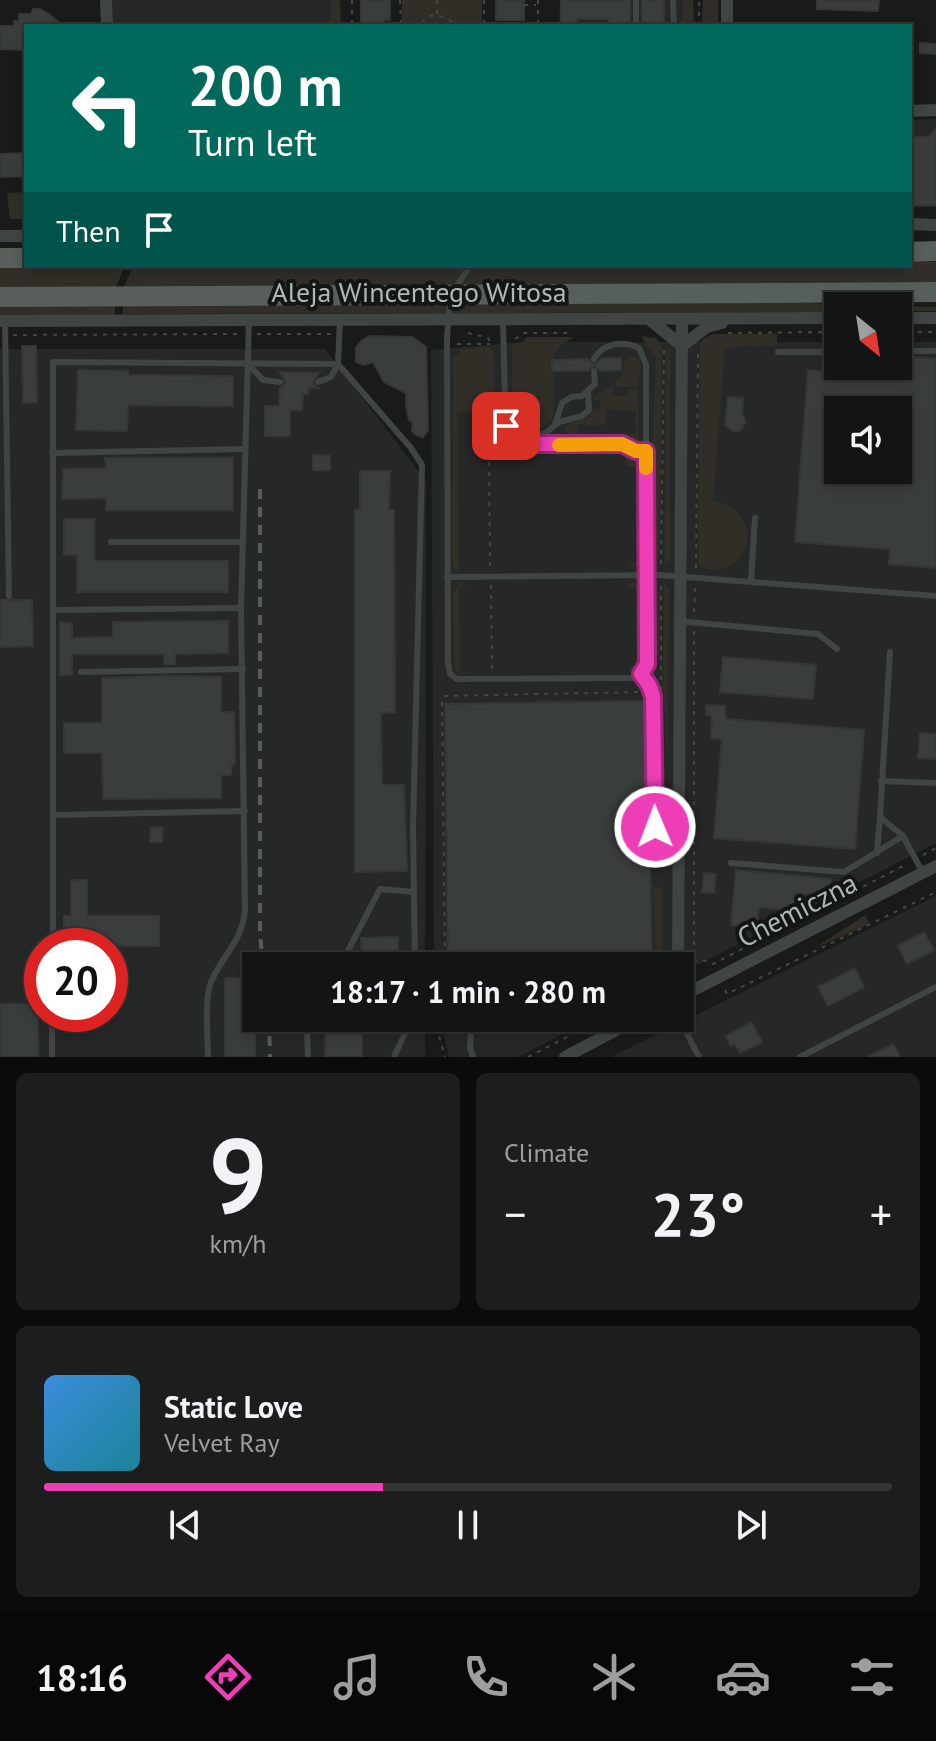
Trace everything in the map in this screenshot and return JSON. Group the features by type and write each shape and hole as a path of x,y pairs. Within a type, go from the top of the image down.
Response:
{"main road":[{"path":"912,252 936,251"},
{"path":"0,258 24,258"},
{"name":"Aleja Wincentego Witosa","path":"0,297 936,292"}],"street":[{"path":"106,0 107,24"},
{"path":"727,0 727,24"},
{"path":"912,111 936,110"},
{"path":"0,236 24,236"},
{"name":"Aleja Wincentego Witosa","path":"2,321 249,320 340,327 503,320 824,318"},
{"path":"912,318 936,318"},
{"path":"649,319 682,346"},
{"path":"678,952 682,319"},
{"path":"682,346 707,327 737,319"},
{"name":"Chemiczna","path":"694,989 932,870"},
{"path":"565,1057 612,1032"}],"lane":[{"path":"636,0 636,24"},
{"path":"673,0 674,24"},
{"path":"469,268 450,303 447,356 448,669 457,679 635,678 647,664 644,356 639,348 627,344 605,347 594,359"},
{"path":"208,1057 209,986 244,925 241,608 249,320"},
{"path":"503,320 506,444"},
{"path":"2,321 5,335 9,596"},
{"path":"318,382 331,377 338,364 340,327"},
{"path":"912,351 936,351"},
{"path":"778,352 824,352"},
{"path":"53,928 53,362 338,364 411,448 422,465 413,827 415,952"},
{"path":"248,364 263,380 280,382"},
{"path":"553,428 562,403 571,397 582,396 595,384 594,371"},
{"path":"527,441 564,419 586,414 589,410 588,391"},
{"path":"506,426 535,444 622,444 636,451 646,451"},
{"path":"52,453 245,449"},
{"path":"751,580 755,518"},
{"path":"111,542 242,542"},
{"path":"447,577 679,576 936,596"},
{"path":"53,610 241,608"},
{"path":"678,621 818,634 837,649"},
{"path":"877,853 890,652"},
{"path":"81,672 243,669"},
{"path":"641,674 653,696 655,827"},
{"path":"881,781 936,783"},
{"path":"54,815 245,811"},
{"path":"880,817 903,836 932,870"},
{"path":"731,863 844,872 903,836"},
{"path":"347,952 380,889 414,892"},
{"path":"800,1057 936,987"},
{"path":"52,1032 52,1057"},
{"path":"307,1032 308,1057"},
{"path":"394,1057 406,1032"},
{"path":"471,1032 473,1057"},
{"path":"686,1032 699,1057"}],"path":[{"path":"400,0 401,24"},
{"path":"437,0 437,15"},
{"path":"484,0 484,24"},
{"path":"699,0 699,24"},
{"path":"352,24 352,1 361,2"},
{"path":"524,5 538,2 538,24"},
{"path":"422,24 428,17 437,15 452,24"},
{"path":"5,335 249,334 340,327"},
{"path":"722,333 824,332"},
{"path":"912,332 936,332"},
{"path":"455,344 492,344 488,338"},
{"path":"698,346 694,962 702,960 713,964 901,867"},
{"path":"489,452 490,571"},
{"path":"491,583 492,673"},
{"path":"492,687 492,695"},
{"path":"445,952 442,701 445,696 644,692"},
{"path":"719,977 727,994 936,892"},
{"path":"438,1032 445,1057"},
{"path":"528,1057 577,1032"}],"shaded area":[{"path":"110,0 331,0 331,24 111,24"},
{"path":"331,0 340,0 341,24 331,24"},
{"path":"402,0 482,0 482,24 402,24"},
{"path":"560,0 683,0 683,24 559,24"},
{"path":"683,0 693,0 694,24 683,24"},
{"path":"703,0 718,0 718,24 702,24"},
{"path":"936,119 936,207 912,207 912,120"},
{"path":"24,192 24,219 10,219 7,193"},
{"path":"912,262 936,262 936,282 124,287 132,268 912,268"},
{"path":"0,266 124,268 116,287 0,288"},
{"path":"772,302 824,304 824,312 123,314 123,304"},
{"path":"0,305 115,305 115,315 0,315"},
{"path":"912,306 936,307 936,311 912,311"},
{"path":"713,334 777,334 777,346 725,347 713,501 730,507 741,517 747,530 747,543 732,565 718,570 700,567 698,560 700,345 703,339"},
{"path":"641,336 656,338 662,346 660,554 656,567 652,559 651,474 656,358"},
{"path":"527,337 574,337 560,345 553,356 554,416 542,429 532,431 519,425 512,404 512,344 523,342"},
{"path":"523,342 824,342 824,380 912,380 912,342 936,342 936,843 694,967 694,952 434,952 431,350"},
{"path":"489,347 494,353 495,429 487,434 485,412 457,413 459,571 456,571 452,561 453,356 459,355 460,349"},
{"path":"670,348 670,559 664,568 666,351"},
{"path":"0,349 325,349 426,481 425,952 242,952 242,1032 425,1032 425,1057 0,1057"},
{"path":"632,355 641,365 637,387 617,387 614,382 622,376 624,363"},
{"path":"612,384 614,396 627,396 627,389 638,389 639,443 627,436 636,433 635,411 606,410 606,425 578,425 578,435 587,437 568,436 564,430 565,424 585,419 593,409 600,408 600,400 593,400 594,397"},
{"path":"629,454 636,460 639,471 640,553 638,565 631,569 628,563 638,562 636,467 627,466"},
{"path":"630,581 639,586 641,595 641,663 633,672 629,666 639,665 638,588 628,588"},
{"path":"664,582 669,590 668,762 663,691"},
{"path":"459,583 469,584 459,586 460,671 469,672 467,674 457,672 454,665 453,592"},
{"path":"656,583 660,595 659,658 654,658 653,587"},
{"path":"658,704 663,741 664,801 663,859 656,861 653,831 659,830"},
{"path":"652,878 654,886 663,888 663,952 656,952"},
{"path":"936,896 936,1057 611,1057 662,1032 694,1032 694,1016"},
{"path":"865,915 870,924 815,948"},
{"path":"443,1032 566,1032 518,1057 449,1057"}],"building":[{"path":"361,0 390,0 390,20 384,20 384,24 361,24"},
{"path":"496,0 524,0 524,20 496,20"},
{"path":"561,0 630,0 630,24 609,24 609,19 577,19 577,24 561,24"},
{"path":"642,0 664,0 664,24 642,24"},
{"path":"817,0 879,0 878,11 817,9"},
{"path":"33,9 40,9 61,24 24,24 24,50 0,49 0,26 14,26 14,21 19,21 19,14 31,14"},
{"path":"920,43 936,44 936,54 920,53"},
{"path":"936,129 936,205 912,205 912,137 929,137"},
{"path":"24,153 24,176 0,177 0,154"},
{"path":"370,336 412,337 426,347 428,430 423,437 412,431 406,393 384,382 373,362 364,365 356,362 356,348"},
{"path":"22,346 36,346 37,402 23,403"},
{"path":"912,357 936,359 936,568 889,564 890,549 795,542 808,370 824,371 824,380 912,380"},
{"path":"602,358 621,358 621,370 600,371 594,365"},
{"path":"588,359 594,365 588,371 552,371 552,360"},
{"path":"78,370 128,371 128,375 233,376 233,406 128,405 127,431 76,430"},
{"path":"280,372 319,373 312,382 318,388 308,388 308,394 303,394 302,410 290,410 290,436 265,436 265,406 279,406 280,388 286,383"},
{"path":"728,397 743,398 742,413 746,422 740,431 733,431 725,425"},
{"path":"313,455 330,456 330,470 313,470"},
{"path":"105,458 233,458 233,510 106,510 106,498 62,499 63,469 106,468"},
{"path":"360,471 390,471 389,510 394,510 395,712 381,713 382,785 404,785 407,871 355,872 355,510 360,510"},
{"path":"64,519 94,519 94,561 228,561 228,592 77,592 77,555 64,555"},
{"path":"0,600 32,600 33,646 0,647"},
{"path":"228,621 228,653 175,654 175,664 164,664 164,654 72,654 72,675 60,675 60,622 72,623 72,638 113,637 113,622"},
{"path":"723,657 816,665 813,699 720,692"},
{"path":"221,677 221,712 234,712 235,764 232,764 231,775 221,775 221,798 103,799 102,753 64,753 64,723 102,723 102,678"},
{"path":"647,701 652,952 448,952 445,704"},
{"path":"706,705 725,706 726,719 864,730 855,849 714,838 722,739 711,738 712,716 706,715"},
{"path":"920,733 936,734 936,759 918,758"},
{"path":"151,827 163,828 162,842 150,842"},
{"path":"736,870 831,879 829,896 796,893 794,911 759,907 757,927 731,925"},
{"path":"704,873 716,874 714,893 702,892"},
{"path":"71,880 87,880 87,916 159,916 159,946 128,946 128,928 64,928 64,916 71,916"},
{"path":"924,932 934,950 907,964 898,946"},
{"path":"398,937 398,952 362,952 361,938"},
{"path":"855,968 864,987 828,1006 818,987"},
{"path":"225,978 242,978 242,1032 255,1032 255,1057 225,1057"},
{"path":"0,1004 24,1004 24,1032 38,1032 38,1057 0,1057"},
{"path":"751,1022 762,1042 740,1053 735,1044 731,1046 726,1036"},
{"path":"326,1032 362,1032 362,1057 325,1057"},
{"path":"893,1044 900,1057 868,1057"}],"railway":[{"path":"260,489 262,952"},
{"path":"269,1032 270,1057"}],"slow traffic":[{"path":"559,445 622,444 636,451 646,451 646,468"}],"route":[{"path":"506,426 535,444 622,444 636,451 646,451 647,664 641,674 653,696 655,827"}]}
